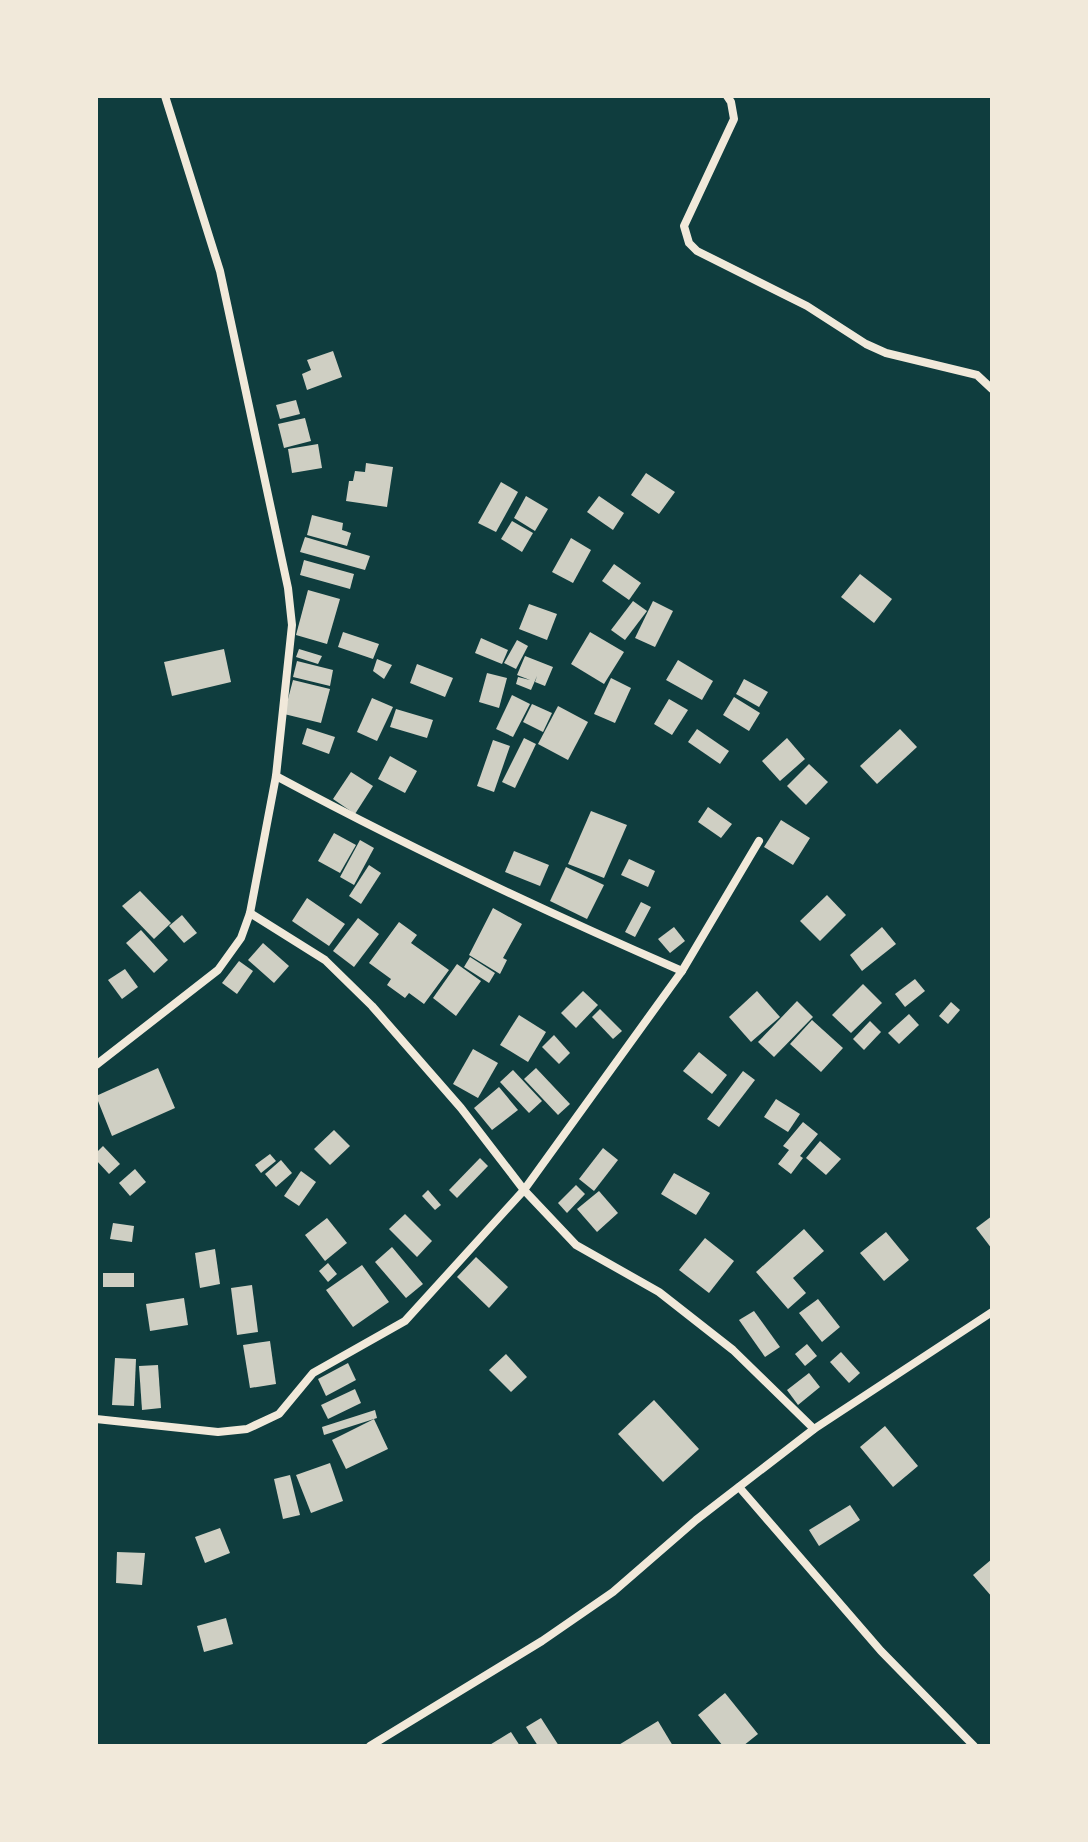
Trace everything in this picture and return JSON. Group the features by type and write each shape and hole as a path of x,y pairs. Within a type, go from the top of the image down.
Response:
{"street":[{"path":"96,1065 218,970 241,938 250,913 276,776 292,625 288,588 220,271 165,96"},
{"path":"727,96 734,119 684,226 689,243 697,251 830,319 866,344 886,353 977,375 992,389"},
{"path":"276,776 374,829 682,971"},
{"path":"96,1419 218,1432 247,1429 279,1414 313,1373 405,1321 524,1190 682,971 759,841"},
{"path":"250,913 325,960 372,1006 461,1108 524,1190 576,1245 659,1292 733,1350 814,1429"},
{"path":"370,1746 542,1641 613,1592 696,1520 814,1429 992,1312"},
{"path":"739,1487 881,1651 974,1746"}],"building":[{"path":"333,351 342,377 307,390 302,374 311,370 307,360"},
{"path":"296,400 300,414 280,419 276,405"},
{"path":"305,418 311,441 284,448 278,424"},
{"path":"318,444 322,468 292,473 288,449"},
{"path":"366,463 393,467 387,507 346,501 349,481 353,481 355,471 365,472"},
{"path":"646,473 675,492 659,514 631,495"},
{"path":"501,482 518,492 496,532 478,523"},
{"path":"526,496 548,509 535,531 514,518"},
{"path":"599,496 624,513 613,530 587,512"},
{"path":"312,515 343,523 342,530 351,533 347,546 307,535"},
{"path":"512,521 533,533 522,552 501,539"},
{"path":"305,537 370,556 365,570 300,552"},
{"path":"571,538 591,550 573,583 552,572"},
{"path":"304,560 354,574 350,589 300,575"},
{"path":"614,564 641,583 629,600 602,581"},
{"path":"860,574 892,599 874,623 841,597"},
{"path":"308,590 340,599 327,644 296,635"},
{"path":"633,601 647,611 625,640 611,630"},
{"path":"653,601 673,611 655,647 635,638"},
{"path":"529,604 557,614 547,640 519,629"},
{"path":"343,632 379,644 373,659 338,647"},
{"path":"590,632 624,652 604,684 571,664"},
{"path":"481,638 508,650 502,664 475,653"},
{"path":"517,640 528,646 516,669 504,663"},
{"path":"224,649 231,682 172,696 164,662"},
{"path":"299,649 322,656 318,664 296,657"},
{"path":"525,656 553,667 545,686 535,682 537,676 531,690 516,684 518,677 530,680 517,675"},
{"path":"377,659 392,665 384,679 373,671"},
{"path":"678,660 713,681 702,700 666,680"},
{"path":"297,661 333,670 330,686 293,677"},
{"path":"417,664 453,678 445,697 410,683"},
{"path":"487,673 507,678 499,708 479,702"},
{"path":"611,678 631,688 615,723 594,714"},
{"path":"744,679 768,692 759,707 736,694"},
{"path":"293,680 330,689 321,723 284,714"},
{"path":"512,695 530,704 513,737 496,729"},
{"path":"734,697 760,713 749,731 723,715"},
{"path":"372,698 393,707 377,741 357,732"},
{"path":"669,699 688,710 672,735 654,724"},
{"path":"532,704 552,713 543,732 523,722"},
{"path":"558,706 588,722 568,760 538,744"},
{"path":"396,709 433,720 427,738 390,727"},
{"path":"307,728 335,737 329,754 302,744"},
{"path":"697,729 729,751 720,764 688,742"},
{"path":"900,729 917,747 877,784 860,766"},
{"path":"524,738 536,744 515,788 502,782"},
{"path":"787,738 805,759 780,781 762,761"},
{"path":"493,740 510,746 494,792 477,786"},
{"path":"390,756 417,771 405,793 378,779"},
{"path":"809,764 828,782 806,805 787,786"},
{"path":"351,772 373,786 355,814 333,799"},
{"path":"708,807 732,824 721,838 698,822"},
{"path":"591,811 627,825 604,878 568,864"},
{"path":"781,820 810,838 793,865 764,847"},
{"path":"334,833 356,845 340,873 318,861"},
{"path":"360,840 374,848 354,885 340,877"},
{"path":"514,851 549,865 540,886 505,872"},
{"path":"629,859 655,871 648,887 621,875"},
{"path":"369,865 381,873 361,904 349,896"},
{"path":"566,867 604,885 587,919 550,901"},
{"path":"140,891 171,923 154,939 122,906"},
{"path":"827,895 846,915 820,941 800,921"},
{"path":"307,898 345,924 329,946 292,921"},
{"path":"641,902 651,907 635,937 625,932"},
{"path":"493,908 522,924 503,958 507,960 500,974 469,955"},
{"path":"182,915 197,933 184,943 169,926"},
{"path":"358,918 379,934 354,967 333,951"},
{"path":"399,922 417,935 411,943 449,970 424,1004 409,993 405,998 387,985 391,979 369,963"},
{"path":"674,927 685,941 670,953 658,939"},
{"path":"882,927 896,944 862,971 850,955"},
{"path":"141,930 168,960 154,973 126,943"},
{"path":"263,943 289,966 274,983 248,960"},
{"path":"470,957 495,973 489,983 464,967"},
{"path":"239,961 253,971 237,994 222,983"},
{"path":"457,964 481,981 456,1016 433,998"},
{"path":"125,969 138,987 122,999 108,980"},
{"path":"915,979 925,991 905,1007 895,994"},
{"path":"863,984 882,1003 851,1033 832,1015"},
{"path":"583,991 598,1005 576,1028 561,1013"},
{"path":"757,991 780,1017 751,1042 729,1017"},
{"path":"797,1001 813,1017 774,1057 758,1042"},
{"path":"951,1002 960,1010 948,1024 939,1016"},
{"path":"600,1009 622,1031 613,1039 592,1017"},
{"path":"909,1014 919,1025 899,1044 888,1033"},
{"path":"519,1015 546,1032 528,1062 500,1045"},
{"path":"812,1020 843,1048 821,1072 790,1044"},
{"path":"870,1021 881,1032 864,1050 853,1039"},
{"path":"554,1035 570,1053 559,1064 542,1047"},
{"path":"473,1049 498,1063 478,1098 453,1084"},
{"path":"699,1052 727,1075 712,1094 683,1071"},
{"path":"158,1068 175,1108 112,1136 96,1096"},
{"path":"536,1068 570,1104 558,1115 524,1079"},
{"path":"513,1070 542,1101 529,1113 500,1082"},
{"path":"743,1071 755,1080 719,1127 707,1119"},
{"path":"499,1087 518,1110 492,1130 474,1108"},
{"path":"776,1099 800,1114 788,1132 764,1117"},
{"path":"803,1122 818,1134 800,1156 803,1158 791,1174 778,1164 789,1150 783,1146"},
{"path":"334,1130 350,1146 330,1165 314,1149"},
{"path":"820,1141 841,1159 826,1175 806,1158"},
{"path":"103,1146 120,1164 109,1174 96,1160 96,1153"},
{"path":"603,1148 618,1160 594,1191 579,1179"},
{"path":"270,1154 276,1161 261,1173 255,1165"},
{"path":"480,1158 488,1166 457,1198 449,1190"},
{"path":"281,1160 292,1173 276,1187 265,1174"},
{"path":"135,1169 146,1182 130,1196 119,1183"},
{"path":"301,1171 316,1182 299,1206 284,1196"},
{"path":"674,1173 710,1193 696,1215 661,1194"},
{"path":"576,1185 585,1194 567,1213 558,1203"},
{"path":"428,1190 441,1205 435,1210 422,1196"},
{"path":"599,1191 618,1213 597,1232 577,1209"},
{"path":"405,1214 432,1241 417,1257 389,1229"},
{"path":"992,1216 992,1249 976,1228"},
{"path":"327,1218 347,1243 325,1261 305,1235"},
{"path":"113,1223 134,1226 132,1242 110,1239"},
{"path":"804,1229 824,1251 793,1278 806,1293 788,1309 756,1272"},
{"path":"886,1232 909,1260 884,1281 860,1253"},
{"path":"705,1238 734,1261 709,1293 679,1270"},
{"path":"392,1247 423,1284 406,1298 375,1262"},
{"path":"215,1249 220,1284 200,1288 195,1253"},
{"path":"476,1257 508,1287 489,1308 457,1277"},
{"path":"328,1263 337,1274 328,1282 319,1271"},
{"path":"362,1265 389,1302 353,1327 326,1290"},
{"path":"103,1273 134,1273 134,1287 103,1287"},
{"path":"252,1285 258,1332 237,1335 231,1288"},
{"path":"184,1298 188,1325 150,1331 146,1304"},
{"path":"818,1299 840,1327 822,1342 799,1313"},
{"path":"754,1311 780,1347 765,1357 739,1320"},
{"path":"270,1341 276,1384 250,1388 243,1345"},
{"path":"807,1344 817,1356 805,1366 795,1354"},
{"path":"841,1352 860,1373 849,1383 830,1362"},
{"path":"506,1354 527,1377 511,1392 489,1370"},
{"path":"115,1358 136,1359 134,1406 112,1405"},
{"path":"348,1363 356,1380 326,1396 318,1379"},
{"path":"158,1365 161,1408 142,1410 139,1366"},
{"path":"809,1373 820,1387 798,1405 787,1390"},
{"path":"355,1389 361,1403 328,1419 321,1405"},
{"path":"654,1400 699,1449 663,1482 618,1434"},
{"path":"375,1410 377,1418 324,1435 322,1427"},
{"path":"374,1419 388,1449 346,1469 332,1440"},
{"path":"885,1426 918,1466 893,1487 860,1447"},
{"path":"330,1463 343,1501 311,1513 296,1475"},
{"path":"290,1475 300,1515 283,1519 274,1479"},
{"path":"850,1505 860,1520 819,1546 809,1530"},
{"path":"220,1528 230,1553 205,1563 195,1537"},
{"path":"117,1552 145,1553 142,1585 116,1583"},
{"path":"992,1559 992,1597 973,1575"},
{"path":"226,1618 233,1644 204,1652 197,1626"},
{"path":"725,1693 758,1734 743,1746 723,1746 698,1715"},
{"path":"541,1718 559,1746 538,1746 526,1727"},
{"path":"658,1721 673,1746 617,1746"},
{"path":"511,1732 520,1746 488,1746"}]}
